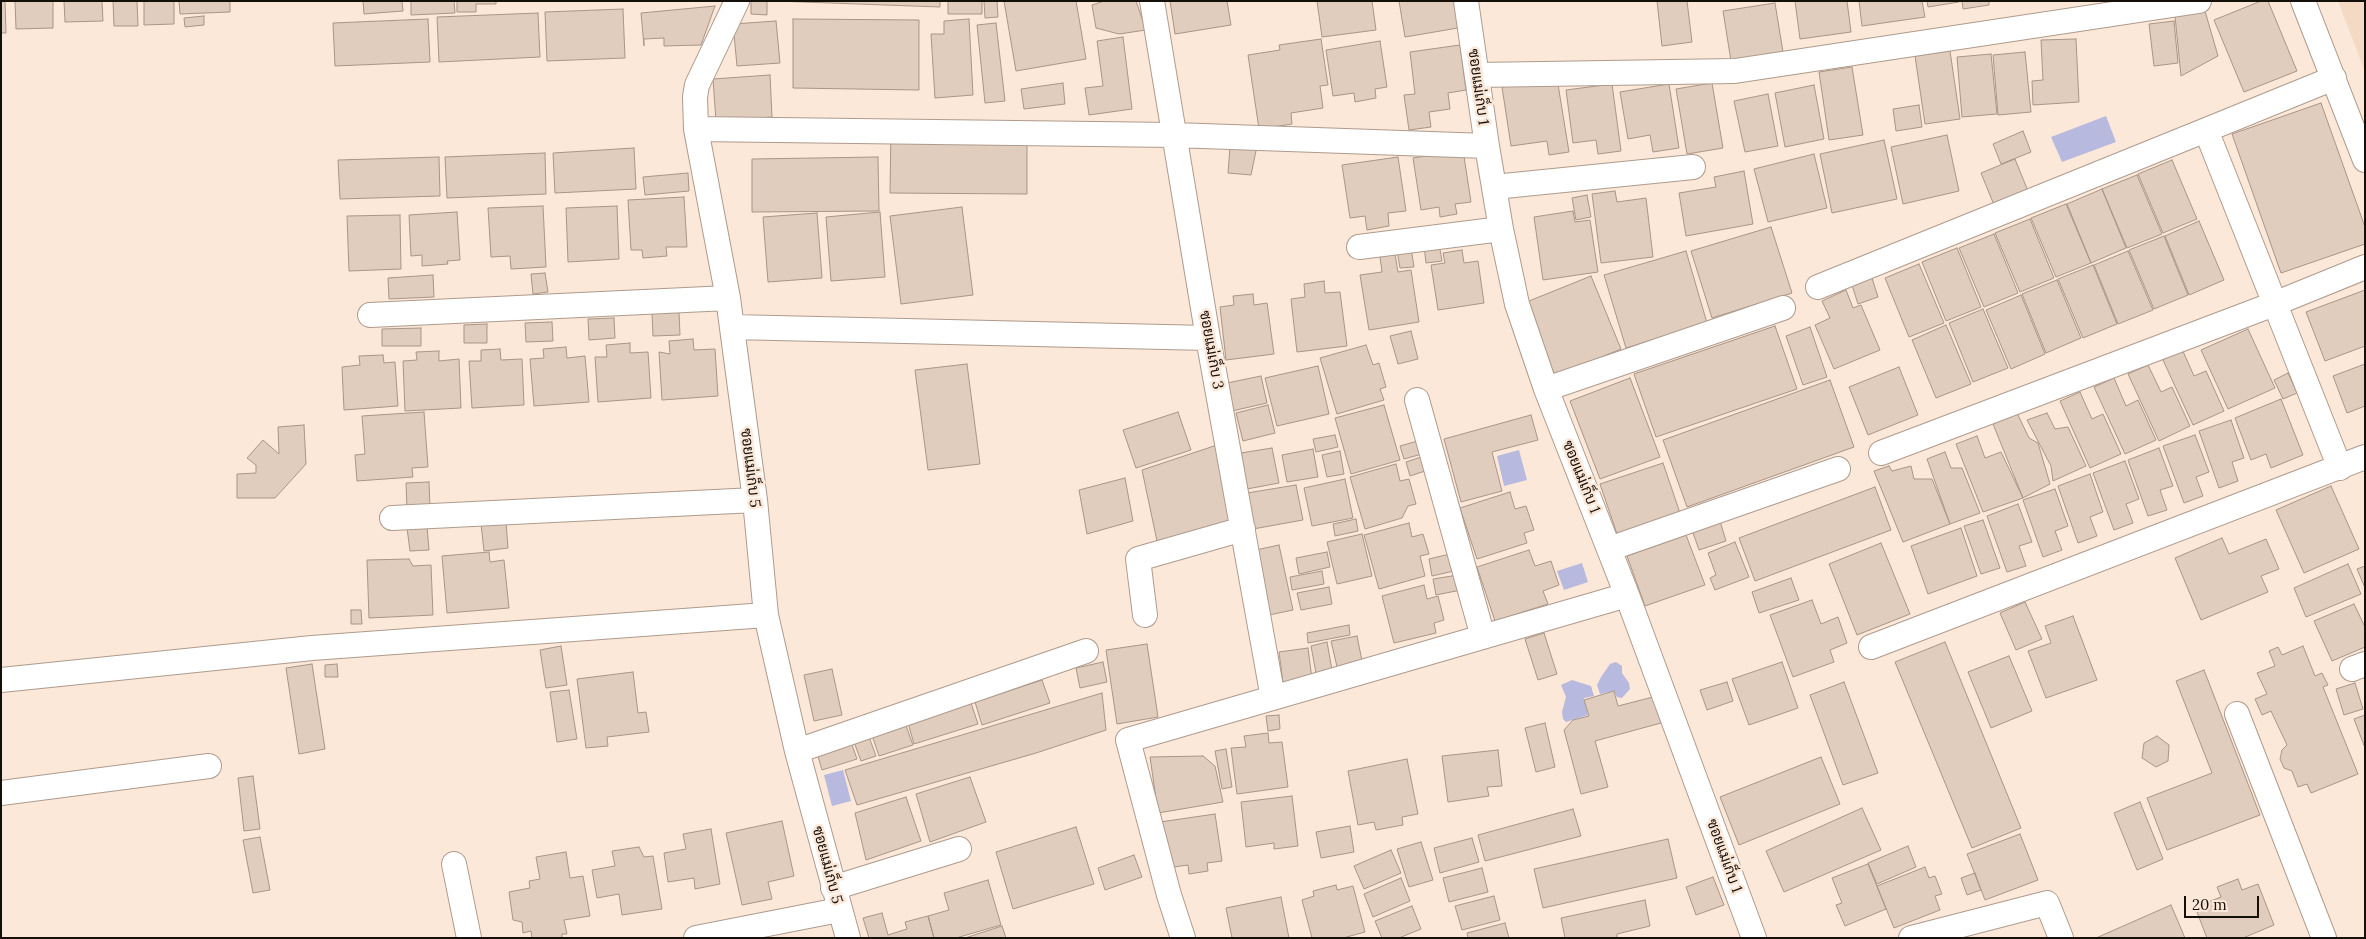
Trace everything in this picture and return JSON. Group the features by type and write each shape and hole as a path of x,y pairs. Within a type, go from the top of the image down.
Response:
{"street":[{"name":"ซอยแม่เก็บ 5","path":"738,1 697,85 695,98 696,129 728,298 755,500 766,615 797,751 848,938"},
{"name":"ซอยแม่เก็บ 3","path":"1152,1 1208,338 1273,698"},
{"name":"ซอยแม่เก็บ 1","path":"1466,1 1487,146 1501,229 1517,304 1546,389 1627,595 1754,938"},
{"path":"1477,75 1735,71 2199,1"},
{"path":"2303,1 2365,160"},
{"path":"1818,286 2334,78"},
{"path":"696,129 1174,135 1487,146"},
{"path":"2206,130 2340,468"},
{"path":"1494,187 1693,168"},
{"path":"1359,247 1501,229"},
{"path":"1881,453 2274,304 2365,267"},
{"path":"370,315 728,298"},
{"path":"1546,389 1782,308"},
{"path":"732,327 1208,338"},
{"path":"1417,400 1483,637"},
{"path":"1871,648 2365,457"},
{"path":"1609,548 1838,469"},
{"path":"392,518 755,500"},
{"path":"1145,615 1138,558 1243,529"},
{"path":"1184,938 1169,895 1128,740 1627,595"},
{"path":"1,680 312,648 766,615"},
{"path":"797,751 1086,652"},
{"path":"2237,714 2324,938"},
{"path":"1,793 210,766"},
{"path":"696,938 836,899 959,849"},
{"path":"454,864 469,938"},
{"path":"1911,938 2047,903 2061,938"}],"shaded area":[{"path":"2338,1 2365,1 2365,72"}],"water":[{"path":"2106,116 2116,142 2062,162 2051,137"},
{"path":"1519,450 1527,480 1504,486 1497,456"},
{"path":"1582,563 1588,582 1564,590 1557,571"},
{"path":"1616,662 1622,666 1622,673 1629,683 1630,689 1622,698 1617,697 1614,691 1600,694 1597,685 1610,664"},
{"path":"1572,680 1591,686 1594,696 1584,698 1588,715 1566,722 1563,719 1562,712 1566,697 1561,685"},
{"path":"843,770 851,801 832,806 824,775"}],"building":[{"path":"1,1 5,1 6,33 1,33"},
{"path":"15,1 53,1 53,28 16,29"},
{"path":"64,1 102,1 103,21 65,22"},
{"path":"113,1 137,1 138,26 114,26"},
{"path":"144,1 174,1 174,24 144,25"},
{"path":"179,1 230,1 230,12 180,14"},
{"path":"363,1 402,1 403,11 364,14"},
{"path":"411,1 454,1 455,13 411,15"},
{"path":"457,1 496,1 496,4 476,4 476,12 457,12"},
{"path":"751,1 767,1 767,15 751,14"},
{"path":"775,1 940,1 940,7"},
{"path":"948,1 982,1 982,14 948,14"},
{"path":"984,1 997,1 998,17 985,18"},
{"path":"1004,1 1076,1 1086,59 1016,71"},
{"path":"1104,1 1136,1 1146,30 1119,34 1096,28 1092,5"},
{"path":"1170,1 1227,1 1231,25 1175,34"},
{"path":"1317,1 1372,1 1376,30 1322,37"},
{"path":"1399,1 1454,1 1458,28 1405,37"},
{"path":"1657,1 1687,1 1692,42 1662,46"},
{"path":"1795,1 1847,1 1851,32 1800,39"},
{"path":"1859,1 1922,1 1925,17 1862,26"},
{"path":"1927,1 1959,1 1959,2 1928,7"},
{"path":"1962,1 1989,1 1989,5 1963,9"},
{"path":"2261,1 2268,1 2297,71 2244,92 2214,20"},
{"path":"1775,3 1783,52 1731,61 1723,11"},
{"path":"715,6 701,45 664,46 664,38 644,39 644,46 641,13"},
{"path":"623,9 625,58 547,61 545,12"},
{"path":"2205,11 2218,56 2181,76 2175,16"},
{"path":"538,13 540,57 439,62 437,17"},
{"path":"204,16 204,25 185,27 184,18"},
{"path":"428,19 430,62 335,66 333,23"},
{"path":"793,19 919,20 919,90 793,88"},
{"path":"969,19 973,95 935,98 931,34 944,34 944,21"},
{"path":"776,21 780,63 737,66 733,24"},
{"path":"2174,21 2178,63 2154,66 2149,24"},
{"path":"996,23 1005,101 985,103 977,25"},
{"path":"1123,37 1132,109 1089,115 1085,88 1103,86 1097,41"},
{"path":"1321,39 1328,85 1320,86 1323,108 1291,113 1292,124 1259,129 1248,55 1280,50 1279,45"},
{"path":"2076,39 2079,102 2033,105 2032,81 2043,80 2041,40"},
{"path":"1380,41 1387,87 1375,89 1376,98 1355,102 1354,93 1333,96 1326,50"},
{"path":"1460,45 1466,90 1448,93 1450,109 1429,112 1431,127 1409,130 1404,95 1415,94 1410,52"},
{"path":"1950,51 1960,119 1925,124 1915,56"},
{"path":"2025,52 2031,112 1998,115 1993,55"},
{"path":"1991,54 1997,114 1962,117 1957,57"},
{"path":"1852,67 1863,135 1829,140 1819,72"},
{"path":"770,75 772,117 716,121 713,79"},
{"path":"1557,78 1569,152 1549,155 1547,141 1511,146 1502,87"},
{"path":"1063,83 1065,104 1024,109 1021,89"},
{"path":"1712,83 1723,148 1687,154 1676,89"},
{"path":"1612,84 1621,151 1598,154 1596,140 1573,143 1566,90"},
{"path":"1669,84 1679,148 1653,152 1650,135 1628,139 1620,92"},
{"path":"1814,85 1824,139 1785,147 1775,93"},
{"path":"1768,94 1778,146 1745,152 1734,101"},
{"path":"2321,103 2365,227 2365,244 2281,273 2232,134"},
{"path":"1919,105 1922,127 1896,131 1893,109"},
{"path":"891,127 1027,127 1027,194 890,193"},
{"path":"2023,131 2031,152 2001,164 1993,144"},
{"path":"1947,135 1959,191 1903,204 1891,147"},
{"path":"1884,140 1897,199 1832,213 1820,154"},
{"path":"1257,146 1251,175 1228,173 1230,147"},
{"path":"634,148 636,189 555,193 553,153"},
{"path":"1463,150 1471,202 1455,204 1457,214 1440,217 1439,207 1421,210 1413,158"},
{"path":"545,153 546,194 447,198 445,157"},
{"path":"1814,154 1827,208 1768,222 1754,169"},
{"path":"439,157 440,196 340,199 338,160"},
{"path":"878,157 879,211 752,212 752,159"},
{"path":"1398,157 1406,211 1388,213 1389,226 1367,230 1365,216 1350,218 1342,165"},
{"path":"2015,159 2028,191 1994,205 1981,173"},
{"path":"2172,160 2197,219 2163,233 2138,174"},
{"path":"1744,171 1753,224 1686,236 1679,193 1716,187 1714,177"},
{"path":"688,173 689,191 645,195 643,177"},
{"path":"2137,175 2162,234 2127,248 2102,189"},
{"path":"2102,189 2126,248 2091,263 2067,204"},
{"path":"1615,191 1617,202 1646,198 1653,257 1601,263 1592,194"},
{"path":"1587,195 1591,217 1576,220 1572,198"},
{"path":"684,197 687,247 666,247 667,256 643,258 642,250 631,250 628,200"},
{"path":"2066,204 2091,263 2056,277 2031,218"},
{"path":"543,206 546,267 511,269 510,256 491,257 488,208"},
{"path":"617,206 619,259 568,262 566,208"},
{"path":"962,207 973,295 901,304 890,216"},
{"path":"1573,211 1575,222 1590,220 1598,272 1543,280 1534,217"},
{"path":"457,212 460,260 447,261 448,264 422,266 422,255 411,256 409,215"},
{"path":"880,212 885,277 831,281 826,217"},
{"path":"817,213 822,278 768,282 763,217"},
{"path":"400,215 401,269 349,271 347,216"},
{"path":"2030,219 2054,278 2020,292 1995,233"},
{"path":"2199,221 2224,280 2189,295 2165,236"},
{"path":"1771,227 1792,293 1712,318 1691,251"},
{"path":"1994,234 2018,293 1984,307 1959,248"},
{"path":"2164,236 2188,295 2154,309 2129,250"},
{"path":"1439,244 1442,261 1426,263 1424,246"},
{"path":"1411,248 1414,267 1400,268 1397,250"},
{"path":"1957,248 1981,307 1946,321 1922,262"},
{"path":"1462,250 1464,263 1478,261 1484,303 1438,310 1431,265 1445,263 1443,253"},
{"path":"1686,251 1707,323 1626,348 1604,275"},
{"path":"2128,251 2153,310 2118,324 2094,265"},
{"path":"1395,254 1398,272 1411,270 1419,322 1369,330 1360,275 1382,272 1380,257"},
{"path":"1919,264 1944,323 1909,337 1885,278"},
{"path":"2093,265 2117,324 2083,338 2058,279"},
{"path":"545,273 548,292 533,294 531,274"},
{"path":"433,275 434,297 389,299 388,278"},
{"path":"1591,276 1621,349 1555,376 1524,303"},
{"path":"1872,278 1878,297 1858,304 1852,285"},
{"path":"2057,280 2081,338 2046,353 2022,294"},
{"path":"1324,281 1325,293 1340,292 1347,346 1297,352 1291,299 1305,297 1304,284"},
{"path":"1846,290 1853,308 1861,305 1880,350 1834,369 1815,325 1830,318 1822,301"},
{"path":"2365,290 2365,346 2325,361 2306,312"},
{"path":"1253,294 1254,305 1267,303 1274,354 1226,360 1220,307 1234,305 1233,296"},
{"path":"2021,295 2045,354 2011,369 1986,310"},
{"path":"1983,309 2008,368 1973,382 1949,323"},
{"path":"679,312 680,335 653,336 652,313"},
{"path":"614,318 615,338 589,340 588,319"},
{"path":"552,322 553,341 526,342 525,323"},
{"path":"487,324 487,343 464,343 464,325"},
{"path":"1946,325 1971,384 1936,398 1912,340"},
{"path":"1775,326 1797,389 1656,437 1634,374"},
{"path":"1810,327 1827,377 1803,385 1786,336"},
{"path":"421,328 421,346 382,346 382,329"},
{"path":"2248,329 2275,388 2228,409 2201,350"},
{"path":"1411,331 1418,359 1398,364 1390,336"},
{"path":"693,339 694,350 715,349 718,396 662,400 659,352 670,354 669,341"},
{"path":"630,343 630,353 648,352 651,398 598,402 595,357 607,357 606,345"},
{"path":"1366,345 1373,365 1379,363 1386,387 1380,389 1384,400 1337,414 1320,358"},
{"path":"566,347 567,358 585,356 589,402 534,406 530,359 544,358 543,349"},
{"path":"500,349 501,360 522,359 524,405 472,408 469,361 481,361 481,350"},
{"path":"2182,349 2194,376 2206,371 2224,411 2193,425 2162,358"},
{"path":"439,351 439,361 459,359 461,408 405,411 403,361 417,360 416,352"},
{"path":"383,355 384,363 395,362 398,406 344,410 342,367 360,365 359,356"},
{"path":"967,364 980,464 928,470 915,370"},
{"path":"2365,364 2365,406 2347,413 2333,376"},
{"path":"2148,365 2161,392 2172,387 2190,426 2159,441 2128,374"},
{"path":"1318,366 1329,414 1277,426 1265,378"},
{"path":"1899,367 1918,415 1868,435 1849,387"},
{"path":"2288,373 2297,393 2283,399 2274,380"},
{"path":"1261,376 1267,403 1232,411 1227,383"},
{"path":"1630,378 1660,457 1600,479 1570,401"},
{"path":"2114,378 2126,406 2138,400 2156,440 2125,454 2094,387"},
{"path":"1830,380 1854,447 1687,507 1663,440"},
{"path":"2080,392 2092,419 2103,414 2121,454 2090,468 2060,401"},
{"path":"2281,399 2303,455 2271,468 2266,454 2251,460 2235,418"},
{"path":"1268,405 1275,433 1243,441 1236,413"},
{"path":"1384,405 1400,460 1351,474 1335,418"},
{"path":"424,412 428,467 412,468 413,477 357,481 355,455 365,454 362,416"},
{"path":"1178,412 1191,450 1136,468 1123,430"},
{"path":"2017,413 2029,438 2038,443 2050,484 2023,498 1993,424"},
{"path":"2047,413 2055,429 2068,427 2086,466 2053,481 2051,466 2027,420"},
{"path":"1531,415 1538,440 1492,452 1502,491 1461,502 1444,439"},
{"path":"2231,420 2244,458 2232,462 2238,481 2219,488 2199,431"},
{"path":"304,425 306,464 275,498 237,498 237,474 256,473 256,465 247,458 263,440 279,454 278,427"},
{"path":"1335,435 1338,447 1316,452 1313,439"},
{"path":"2195,435 2209,472 2196,477 2203,496 2184,503 2163,446"},
{"path":"1977,436 1985,458 2001,452 2023,498 1983,512 1956,444"},
{"path":"1418,441 1422,454 1404,459 1400,446"},
{"path":"1217,445 1231,522 1157,541 1142,470"},
{"path":"1272,448 1279,483 1247,489 1241,453"},
{"path":"2159,448 2173,486 2160,490 2167,510 2148,516 2128,460"},
{"path":"1313,449 1318,477 1287,482 1282,455"},
{"path":"1340,451 1344,474 1327,477 1322,455"},
{"path":"1945,452 1951,468 1962,468 1980,513 1950,524 1927,459"},
{"path":"1421,457 1425,471 1410,476 1406,462"},
{"path":"2125,461 2139,499 2126,504 2133,523 2114,530 2093,473"},
{"path":"1663,463 1680,513 1617,534 1600,484"},
{"path":"1396,464 1400,481 1409,479 1416,504 1408,506 1402,518 1365,529 1350,477"},
{"path":"1889,466 1892,471 1911,466 1914,479 1932,479 1950,524 1903,542 1874,471"},
{"path":"2090,474 2103,512 2090,517 2097,536 2078,543 2058,486"},
{"path":"1125,478 1133,521 1087,534 1079,490"},
{"path":"1345,479 1353,518 1312,526 1304,488"},
{"path":"429,482 430,507 407,508 406,483"},
{"path":"1296,485 1303,520 1253,529 1247,493"},
{"path":"2331,486 2359,549 2304,573 2276,510"},
{"path":"1875,487 1891,530 1755,581 1739,538"},
{"path":"2055,489 2068,526 2055,531 2062,550 2043,557 2023,500"},
{"path":"1510,492 1515,509 1526,506 1534,530 1524,533 1527,543 1477,559 1460,508"},
{"path":"2018,504 2032,542 2019,546 2026,566 2007,572 1987,516"},
{"path":"1356,519 1358,531 1335,536 1333,524"},
{"path":"1983,520 2000,568 1981,574 1964,526"},
{"path":"1720,521 1726,541 1699,550 1692,530"},
{"path":"506,522 508,548 484,551 481,524"},
{"path":"1409,523 1412,537 1423,534 1429,554 1420,556 1425,576 1379,589 1364,535"},
{"path":"427,526 429,550 410,551 407,528"},
{"path":"1961,528 1977,576 1928,594 1911,546"},
{"path":"1362,534 1372,576 1337,584 1327,542"},
{"path":"1686,535 1705,585 1645,606 1627,556"},
{"path":"2222,538 2229,554 2266,539 2279,569 2261,576 2268,592 2201,620 2175,558"},
{"path":"1735,542 1749,577 1715,590 1710,578 1716,575 1708,553"},
{"path":"1881,543 1910,614 1857,635 1829,564"},
{"path":"1279,545 1293,610 1269,615 1256,550"},
{"path":"1529,550 1535,566 1551,561 1559,585 1543,591 1548,604 1495,621 1477,567"},
{"path":"489,552 490,562 504,560 509,608 447,613 442,556"},
{"path":"1327,552 1330,567 1299,574 1296,558"},
{"path":"1450,554 1454,571 1432,576 1429,559"},
{"path":"409,559 413,566 431,565 433,615 369,618 367,560"},
{"path":"2348,564 2361,594 2306,617 2294,588"},
{"path":"2365,566 2365,588 2357,569"},
{"path":"1322,571 1324,584 1292,590 1290,577"},
{"path":"1458,575 1461,590 1436,595 1433,579"},
{"path":"1791,578 1799,600 1759,613 1752,592"},
{"path":"1424,585 1427,599 1438,596 1444,620 1434,623 1436,633 1394,643 1382,596"},
{"path":"1329,587 1332,604 1301,610 1297,593"},
{"path":"1812,600 1821,624 1838,617 1847,643 1830,650 1834,662 1793,677 1770,615"},
{"path":"2025,602 2042,639 2016,650 2000,613"},
{"path":"2354,604 2365,627 2365,647 2332,661 2314,621"},
{"path":"351,610 361,610 362,624 351,624"},
{"path":"2073,616 2097,680 2046,698 2028,651 2051,643 2045,626"},
{"path":"1349,625 1350,635 1308,643 1307,633"},
{"path":"1544,633 1557,674 1538,680 1525,639"},
{"path":"1357,636 1363,666 1338,671 1331,641"},
{"path":"1327,642 1332,670 1316,673 1311,646"},
{"path":"1945,642 2021,828 1972,848 1895,662"},
{"path":"1147,644 1158,717 1117,724 1106,650"},
{"path":"561,646 567,685 546,688 540,650"},
{"path":"2303,646 2315,676 2322,673 2328,685 2323,687 2358,774 2311,793 2307,784 2298,787 2292,771 2284,768 2280,759 2282,750 2287,745 2271,711 2262,715 2255,699 2267,694 2257,673 2275,666 2269,651 2278,647 2282,655"},
{"path":"1308,648 1312,679 1283,683 1279,652"},
{"path":"2009,656 2032,711 1991,728 1968,672"},
{"path":"1103,662 1107,682 1080,688 1076,668"},
{"path":"1782,662 1798,708 1749,725 1732,679"},
{"path":"312,664 325,749 299,754 286,668"},
{"path":"337,664 338,677 325,677 325,665"},
{"path":"832,669 842,715 814,721 804,675"},
{"path":"2204,670 2260,815 2167,850 2147,798 2212,773 2176,681"},
{"path":"633,672 638,713 646,712 649,732 607,737 608,746 586,748 577,679"},
{"path":"1042,680 1050,703 982,725 975,702"},
{"path":"1727,682 1733,701 1707,710 1700,690"},
{"path":"1844,682 1878,773 1843,785 1810,695"},
{"path":"2355,683 2363,709 2344,715 2336,689"},
{"path":"569,690 577,739 557,742 550,692"},
{"path":"1614,691 1618,706 1653,697 1661,723 1595,741 1608,787 1581,794 1564,730 1573,720 1589,716 1584,700"},
{"path":"1102,693 1106,730 1036,753 857,805 845,770"},
{"path":"971,703 978,724 914,744 908,723"},
{"path":"1279,715 1280,729 1268,731 1266,716"},
{"path":"2365,715 2365,748 2354,719"},
{"path":"905,723 913,745 879,756 872,735"},
{"path":"1545,723 1555,767 1536,772 1525,728"},
{"path":"1268,733 1269,743 1282,742 1288,787 1237,794 1231,748 1246,747 1244,736"},
{"path":"2157,736 2169,745 2168,761 2156,767 2142,758 2144,743"},
{"path":"869,737 876,756 861,761 854,742"},
{"path":"851,742 857,759 822,770 817,753"},
{"path":"1226,749 1232,787 1222,789 1215,751"},
{"path":"1498,750 1502,786 1487,787 1489,796 1448,802 1442,756"},
{"path":"1203,756 1215,766 1223,802 1158,813 1150,757"},
{"path":"1821,757 1840,804 1739,845 1720,797"},
{"path":"1407,759 1418,814 1402,817 1403,825 1376,830 1374,822 1358,825 1348,771"},
{"path":"253,776 260,829 244,831 238,778"},
{"path":"970,777 986,822 930,842 916,794"},
{"path":"1292,796 1298,846 1274,849 1274,843 1246,847 1241,802"},
{"path":"906,797 921,841 866,860 855,813"},
{"path":"2140,802 2163,859 2137,870 2114,813"},
{"path":"1862,808 1881,850 1784,892 1766,851"},
{"path":"1573,809 1581,836 1485,861 1478,835"},
{"path":"1215,814 1222,861 1207,863 1208,871 1189,874 1188,865 1167,868 1160,822"},
{"path":"782,821 794,876 768,882 772,899 742,905 726,833"},
{"path":"1350,826 1354,852 1321,858 1316,832"},
{"path":"1076,827 1094,884 1013,909 996,852"},
{"path":"711,829 720,884 695,889 694,878 668,882 664,853 686,849 683,834"},
{"path":"2020,834 2038,880 1985,900 1967,854"},
{"path":"260,837 270,890 253,893 243,840"},
{"path":"1472,838 1479,862 1440,873 1434,848"},
{"path":"1668,839 1677,878 1543,908 1534,869"},
{"path":"1421,842 1433,880 1409,887 1397,849"},
{"path":"1908,846 1916,867 1877,884 1868,863"},
{"path":"639,847 644,857 653,856 662,909 622,915 619,894 597,898 592,870 615,866 612,851"},
{"path":"1391,850 1401,873 1364,889 1354,866"},
{"path":"566,852 570,878 583,876 590,916 564,920 567,934 562,934 562,938 532,938 531,931 523,933 522,922 513,920 509,892 530,888 529,881 540,879 536,857"},
{"path":"1134,855 1142,877 1105,890 1098,868"},
{"path":"1868,864 1886,909 1845,926 1836,905 1842,903 1832,878"},
{"path":"1925,867 1929,878 1935,876 1942,894 1935,896 1940,910 1894,928 1877,886"},
{"path":"1482,868 1488,892 1449,902 1443,878"},
{"path":"1975,873 1981,890 1967,895 1961,878"},
{"path":"1713,877 1724,905 1696,915 1686,887"},
{"path":"1401,878 1410,901 1373,917 1364,894"},
{"path":"2238,879 2242,890 2258,884 2274,925 2243,938 2207,938 2195,907 2221,897 2217,887"},
{"path":"988,880 1001,925 956,938 934,938 928,916 949,910 944,893"},
{"path":"1336,885 1337,890 1353,886 1365,932 1343,938 1312,938 1302,900 1314,896 1313,891"},
{"path":"1494,896 1500,920 1462,930 1455,906"},
{"path":"1281,897 1289,938 1232,938 1226,908"},
{"path":"1645,900 1650,926 1617,934 1617,938 1565,938 1561,918"},
{"path":"2171,905 2185,938 2096,938"},
{"path":"1412,906 1421,929 1399,938 1382,938 1375,921"},
{"path":"882,913 888,935 907,929 905,922 928,916 934,938 869,938 863,918"},
{"path":"1505,923 1509,938 1468,938 1467,933"},
{"path":"1002,926 1006,938 965,938"}]}
